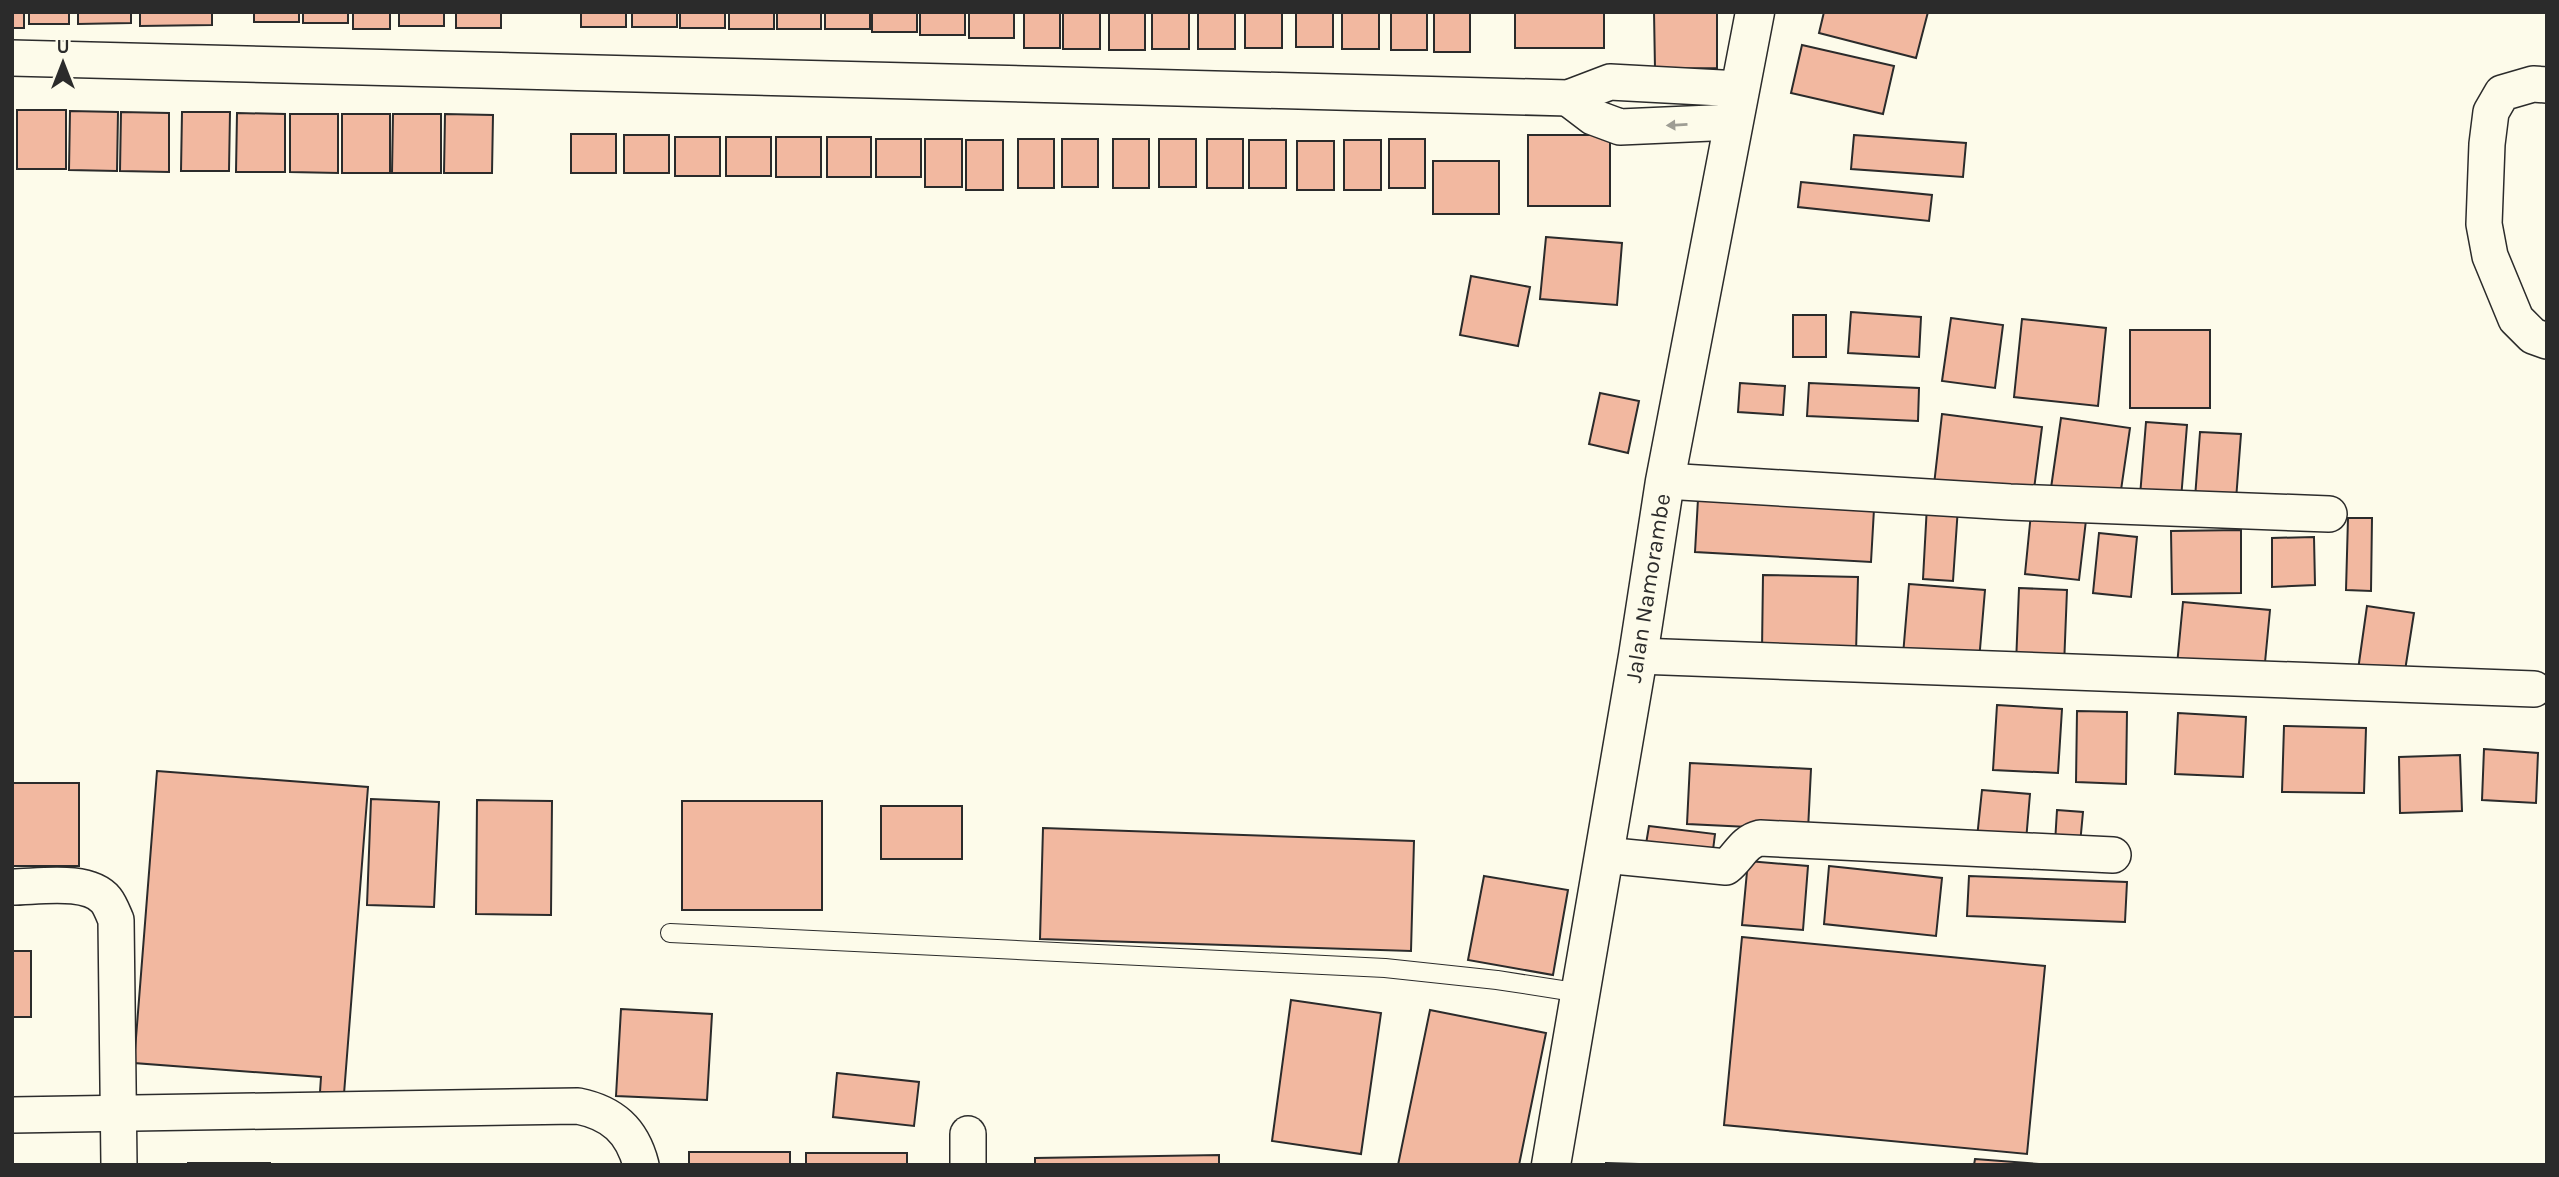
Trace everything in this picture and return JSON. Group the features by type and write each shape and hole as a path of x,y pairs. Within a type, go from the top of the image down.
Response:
{"main road":[{"name":"Jalan Namorambe","path":"1552,1165 1665,481 1755,12"}],"street":[{"path":"12,58 1568,99 1592,117 1620,127 1737,105"},
{"path":"2547,85 2533,84 2502,93 2491,112 2484,224 2490,256 2516,318 2533,336 2547,341"},
{"path":"1665,481 2024,503 2329,514"},
{"path":"1638,656 2534,689"},
{"path":"1604,855 1726,867 1744,845 1759,838 2113,855"},
{"path":"12,887 79,886 91,889 107,901 117,920 119,1165"},
{"path":"12,1115 578,1106 598,1110 620,1125 641,1165"}],"lane":[{"path":"670,933 1385,968 1497,980 1581,993"}],"building":[{"path":"12,12 24,12 24,28 12,28"},
{"path":"29,12 69,12 69,24 29,24"},
{"path":"78,12 131,12 131,23 78,24"},
{"path":"140,12 212,12 212,25 140,26"},
{"path":"254,12 299,12 299,22 254,22"},
{"path":"303,12 348,12 348,23 303,23"},
{"path":"353,12 390,12 390,29 353,29"},
{"path":"399,12 444,12 444,26 399,26"},
{"path":"456,12 501,12 501,28 456,28"},
{"path":"581,12 626,12 626,27 581,27"},
{"path":"632,12 677,12 677,27 632,27"},
{"path":"680,12 725,12 725,28 680,28"},
{"path":"729,12 774,12 774,29 729,29"},
{"path":"777,12 821,12 821,29 777,29"},
{"path":"825,12 870,12 870,29 825,29"},
{"path":"872,12 917,12 917,32 872,32"},
{"path":"920,12 965,12 965,35 920,35"},
{"path":"969,12 1014,12 1014,38 969,38"},
{"path":"1024,12 1060,12 1060,48 1024,48"},
{"path":"1063,12 1100,12 1100,49 1063,49"},
{"path":"1109,12 1145,12 1145,50 1109,50"},
{"path":"1152,12 1189,12 1189,49 1152,49"},
{"path":"1198,12 1235,12 1235,49 1198,49"},
{"path":"1245,12 1282,12 1282,48 1245,48"},
{"path":"1296,12 1333,12 1333,47 1296,47"},
{"path":"1342,12 1379,12 1379,49 1342,49"},
{"path":"1391,12 1427,12 1427,50 1391,50"},
{"path":"1434,12 1470,12 1470,52 1434,52"},
{"path":"1515,12 1604,12 1604,48 1515,48"},
{"path":"1654,12 1717,12 1717,68 1655,69"},
{"path":"1824,12 1928,12 1916,58 1819,33"},
{"path":"1802,45 1894,66 1883,114 1791,93"},
{"path":"17,110 66,110 66,169 17,169"},
{"path":"70,111 118,112 117,171 69,170"},
{"path":"121,112 169,113 169,172 120,171"},
{"path":"182,112 230,112 229,171 181,171"},
{"path":"237,113 285,114 285,172 236,172"},
{"path":"290,114 338,114 338,173 290,172"},
{"path":"342,114 390,114 390,173 342,173"},
{"path":"393,114 441,114 441,173 392,173"},
{"path":"445,114 493,115 492,173 444,173"},
{"path":"571,134 616,134 616,173 571,173"},
{"path":"624,135 669,135 669,173 624,173"},
{"path":"1528,135 1610,135 1610,206 1528,206"},
{"path":"1854,135 1966,143 1963,177 1851,169"},
{"path":"675,137 720,137 720,176 675,176"},
{"path":"726,137 771,137 771,176 726,176"},
{"path":"776,137 821,137 821,177 776,177"},
{"path":"827,137 871,137 871,177 827,177"},
{"path":"876,139 921,139 921,177 876,177"},
{"path":"925,139 962,139 962,187 925,187"},
{"path":"1018,139 1054,139 1054,188 1018,188"},
{"path":"1062,139 1098,139 1098,187 1062,187"},
{"path":"1113,139 1149,139 1149,188 1113,188"},
{"path":"1159,139 1196,139 1196,187 1159,187"},
{"path":"1207,139 1243,139 1243,188 1207,188"},
{"path":"1389,139 1425,139 1425,188 1389,188"},
{"path":"966,140 1003,140 1003,190 966,190"},
{"path":"1249,140 1286,140 1286,188 1249,188"},
{"path":"1344,140 1381,140 1381,190 1344,190"},
{"path":"1297,141 1334,141 1334,190 1297,190"},
{"path":"1433,161 1499,161 1499,214 1433,214"},
{"path":"1801,182 1932,195 1929,221 1798,207"},
{"path":"1546,237 1622,243 1617,305 1540,299"},
{"path":"1471,276 1530,287 1518,346 1460,335"},
{"path":"1851,312 1921,317 1919,357 1848,353"},
{"path":"1793,315 1826,315 1826,357 1793,357"},
{"path":"1951,318 2003,325 1995,388 1942,381"},
{"path":"2022,319 2106,328 2098,406 2014,397"},
{"path":"2130,330 2210,330 2210,408 2130,408"},
{"path":"1740,383 1785,386 1783,415 1738,412"},
{"path":"1809,383 1919,388 1918,421 1807,416"},
{"path":"1600,393 1639,401 1628,453 1589,444"},
{"path":"1942,414 2042,427 2033,497 1934,485"},
{"path":"2061,418 2130,428 2119,504 2050,495"},
{"path":"2146,422 2187,425 2181,499 2140,496"},
{"path":"2200,432 2241,434 2236,500 2195,498"},
{"path":"1698,499 1874,509 1871,562 1695,552"},
{"path":"1927,505 1958,507 1953,581 1923,579"},
{"path":"2031,513 2086,520 2079,580 2025,574"},
{"path":"2348,518 2372,518 2371,591 2346,590"},
{"path":"2241,530 2241,593 2172,594 2171,531"},
{"path":"2099,533 2137,537 2131,597 2093,593"},
{"path":"2314,537 2315,585 2272,587 2272,538"},
{"path":"1763,575 1858,577 1856,653 1762,650"},
{"path":"1909,584 1985,590 1979,661 1903,655"},
{"path":"2019,588 2067,590 2064,666 2016,664"},
{"path":"2183,602 2270,610 2264,673 2177,665"},
{"path":"2367,606 2414,613 2404,677 2358,670"},
{"path":"1997,705 2062,709 2058,773 1993,770"},
{"path":"2077,711 2127,712 2126,784 2076,782"},
{"path":"2178,713 2246,717 2243,777 2175,774"},
{"path":"2284,726 2366,728 2364,793 2282,792"},
{"path":"2484,749 2538,753 2536,803 2482,800"},
{"path":"2460,755 2462,811 2400,813 2399,757"},
{"path":"1690,763 1811,769 1808,830 1687,824"},
{"path":"157,771 368,787 344,1094 320,1092 321,1077 134,1063"},
{"path":"12,783 79,783 79,866 12,866"},
{"path":"1982,790 2030,794 2026,841 1977,838"},
{"path":"371,799 439,802 434,907 367,905"},
{"path":"477,800 552,801 551,915 476,914"},
{"path":"682,801 822,801 822,910 682,910"},
{"path":"881,806 962,806 962,859 881,859"},
{"path":"2057,810 2083,812 2080,844 2055,843"},
{"path":"1649,826 1715,834 1712,858 1645,850"},
{"path":"1043,828 1414,841 1411,951 1040,939"},
{"path":"1748,861 1808,866 1803,930 1742,925"},
{"path":"1829,866 1942,878 1936,936 1824,924"},
{"path":"1484,876 1568,890 1553,975 1468,960"},
{"path":"1969,876 2127,882 2125,922 1967,916"},
{"path":"1742,937 2045,966 2027,1154 1724,1125"},
{"path":"12,951 31,951 31,1017 12,1017"},
{"path":"1291,1000 1381,1013 1361,1154 1272,1141"},
{"path":"621,1009 712,1014 707,1100 616,1096"},
{"path":"1430,1010 1546,1033 1519,1165 1398,1165"},
{"path":"837,1073 919,1082 914,1126 833,1117"},
{"path":"689,1152 790,1152 790,1165 689,1165"},
{"path":"806,1153 907,1153 907,1165 806,1165"},
{"path":"1219,1155 1219,1165 1035,1165 1035,1158"},
{"path":"1975,1159 2053,1165 1974,1165"},
{"path":"270,1163 270,1165 188,1165"},
{"path":"1606,1163 1672,1165 1606,1165"}]}
